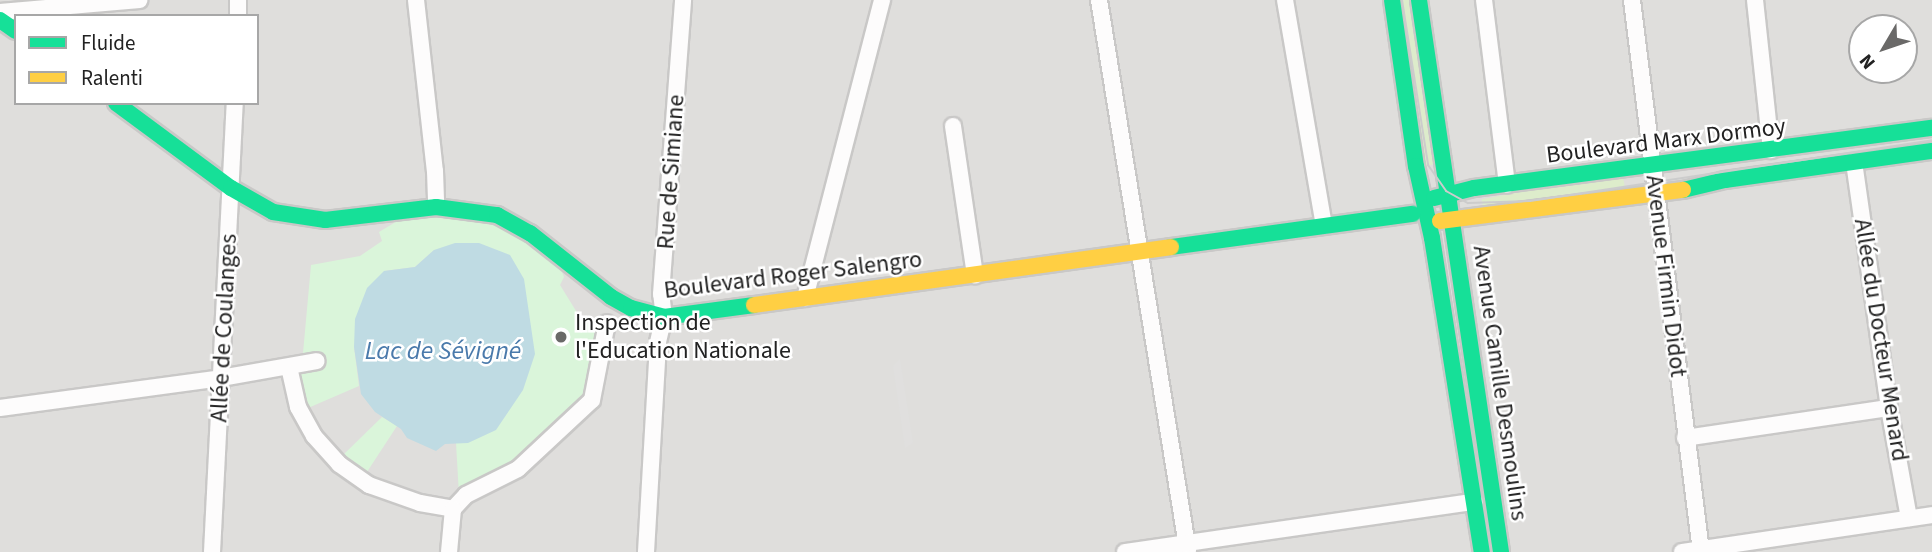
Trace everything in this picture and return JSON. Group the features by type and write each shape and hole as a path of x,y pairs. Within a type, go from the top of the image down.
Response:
{"main road":[{"name":"Avenue Camille Desmoulins","path":"1392,0 1421,212 1432,238 1482,552"},
{"name":"Avenue Camille Desmoulins","path":"1419,0 1501,552"},
{"name":"Boulevard Roger Salengro","path":"119,105 231,188 273,212 300,219 326,220 436,207 497,215 530,233 611,297 631,308 664,317 1421,212"},
{"name":"Boulevard Marx Dormoy","path":"1421,212 1449,194 1652,164 1932,128"},
{"name":"Boulevard Marx Dormoy","path":"1421,212 1453,220 1588,199 1656,193 1932,150"}],"street":[{"path":"0,12 139,0"},
{"path":"416,0 435,171 436,207"},
{"name":"Rue de Simiane","path":"646,552 658,342 664,317 661,294 682,0"},
{"path":"805,298 883,0"},
{"path":"1099,0 1142,252 1187,547"},
{"path":"1285,0 1324,226"},
{"path":"1484,0 1507,186"},
{"name":"Avenue Firmin Didot","path":"1633,0 1685,439 1701,551"},
{"path":"1755,0 1771,150"},
{"name":"Allée de Coulanges","path":"212,552 235,105"},
{"path":"953,126 975,275"},
{"name":"Allée du Docteur Menard","path":"1854,162 1889,408 1909,518"},
{"path":"449,552 453,509 467,495 518,469 592,400 607,324"},
{"path":"0,408 221,378 317,361"},
{"path":"289,367 298,407 314,436 339,464 369,485 420,503 453,509"},
{"path":"1685,439 1889,408"},
{"path":"1125,552 1187,547 1474,502"},
{"path":"1682,552 1932,515"}],"shaded area":[{"path":"0,0 1932,0 1932,552 0,552"},
{"path":"900,359 913,443 905,448 893,366"}],"green space":[{"path":"1399,0 1413,0 1440,162 1422,168"},
{"path":"1622,172 1626,192 1485,219 1482,199"},
{"path":"453,216 509,229 560,267 564,277 560,285 581,319 600,329 585,397 515,463 459,495 456,443 468,443 434,250 415,267 384,271 354,347 359,386 308,408 299,373 303,368 322,365 320,352 303,353 311,265 360,256 382,241 379,232 399,220"},
{"path":"382,417 397,426 365,475 342,456"}],"water":[{"name":"Lac de Sévigné","path":"455,243 479,243 510,255 524,279 535,354 523,390 496,430 468,443 445,444 436,451 407,438 401,429 375,412 361,394 354,347 355,319 367,288 384,271 415,267 434,250"}],"tram line":[{"path":"1402,0 1428,165 1446,191 1468,203 1530,201 1932,140"}],"traffic: fast":[{"path":"1392,0 1416,166 1432,238 1482,552"},
{"path":"1419,0 1501,552"},
{"path":"0,20 14,30"},
{"path":"119,105 231,188 273,212 325,220 436,207 497,215 530,233 611,297 631,308 664,317 754,305"},
{"path":"1434,198 1474,188 1932,128"},
{"path":"1683,190 1725,180 1932,151"},
{"path":"1171,247 1413,214"}],"traffic: slow":[{"path":"1440,221 1683,190"},
{"path":"754,305 1171,247"}],"place":[{"name":"Inspection de l'Education Nationale","path":"561,337"}]}
